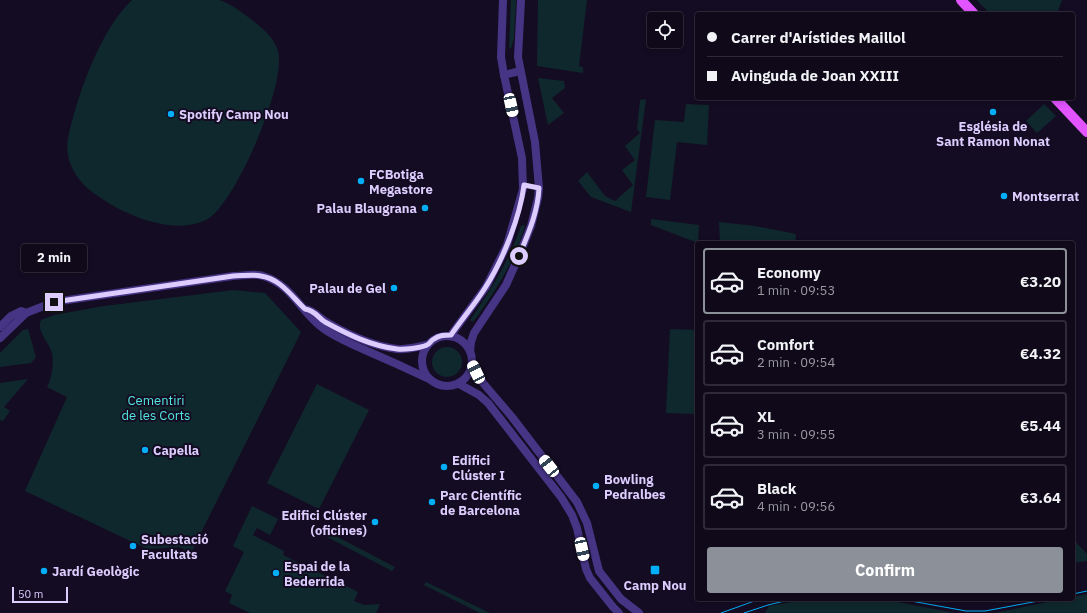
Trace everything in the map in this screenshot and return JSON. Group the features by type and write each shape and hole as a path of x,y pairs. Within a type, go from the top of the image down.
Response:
{"main road":[{"path":"961,0 972,12"},
{"path":"1057,100 1087,132"}],"street":[{"path":"451,335 486,287 507,245 524,187 521,150 504,75 501,54 503,0"},
{"path":"521,0 518,57 534,142 539,188 538,198 531,226 506,285 474,333 470,351 472,363 483,383 512,417 580,508 587,523 599,571 620,599 639,613"},
{"path":"504,75 520,71"},
{"path":"524,187 539,188"},
{"path":"524,187 538,198"},
{"path":"0,338 26,313 43,305 64,300 233,276 256,275 263,276 280,284 291,293 305,309 307,315 324,329 341,339 437,384 450,386 460,384 467,377 472,363"},
{"path":"305,309 312,310 323,320 346,334 366,342 396,349 414,348 427,345"},
{"path":"0,327 21,311 26,313"},
{"path":"429,379 423,369 422,356 427,345 434,339 442,335 451,335 461,340 470,351"},
{"path":"460,384 479,395 488,403 561,497 574,519 586,569 590,578 619,613"}],"green space":[{"name":"Spotify Camp Nou","path":"132,0 223,1 236,8 259,26 270,36 277,48 279,58 278,71 272,100 244,169 226,199 213,215 206,220 193,224 179,226 165,224 150,221 121,210 84,185 70,164 67,147 68,138 77,103 91,64 110,28 120,13"},
{"path":"511,0 516,0 514,39 511,48 509,49"},
{"path":"538,0 587,0 579,66 583,67 583,73 537,66"},
{"path":"977,0 1062,0 1058,12 988,12"},
{"path":"538,78 564,81 565,88 552,98 564,113 548,125"},
{"path":"646,99 631,212 591,197 578,181 587,172 605,196 615,201 633,185 622,170 635,160 625,146 640,133 637,129 640,100"},
{"path":"686,104 709,105 707,145 677,142 670,200 646,197 655,120 684,122"},
{"path":"1044,104 1056,116 1037,133 1026,121"},
{"path":"651,219 699,225 698,241 695,242 651,225"},
{"path":"719,222 755,226 796,234 795,241 720,241"},
{"path":"525,225 516,251 504,276 473,322 470,320 499,275 521,226"},
{"name":"Cementiri de les Corts","path":"234,290 265,293 301,332 191,553 180,547 147,549 25,491 67,397 47,387 52,371 53,357 41,332 41,320 54,315 104,306"},
{"path":"28,329 36,357 31,363 0,367 0,353 23,330"},
{"path":"670,329 695,330 695,414 666,413"},
{"path":"447,347 458,351 462,362 458,373 447,377 436,373 432,362 436,351"},
{"path":"28,379 4,407 10,411 3,421 0,420 0,383"},
{"path":"317,384 369,410 319,509 267,483"},
{"name":"Espai de la Bederrida","path":"252,506 278,519 270,535 257,528 253,535 284,551 283,555 358,592 354,601 364,605 380,604 376,613 250,613 229,603 232,595 225,591 244,552 233,546"},
{"path":"326,531 395,567 392,571 325,536"},
{"path":"1075,541 1087,554 1087,561 1075,563"},
{"path":"426,582 490,613 480,613 424,585"},
{"path":"1087,594 1087,613 995,613 1052,601 1075,601 1075,597"},
{"path":"797,601 892,601 955,613 765,613 769,606"}],"tram line":[{"path":"1075,594 1087,591"},
{"path":"721,613 754,601"},
{"path":"744,613 785,601"},
{"path":"911,601 966,611 985,611 1038,601"}],"place":[{"name":"Església de Sant Ramon Nonat","path":"993,112"},
{"name":"Spotify Camp Nou","path":"171,114"},
{"name":"FCBotiga Megastore","path":"361,181"},
{"name":"Montserrat","path":"1004,196"},
{"name":"Palau Blaugrana","path":"425,208"},
{"name":"Palau de Gel","path":"394,288"},
{"name":"Capella","path":"145,450"},
{"name":"Edifici Clúster I","path":"444,467"},
{"name":"Bowling Pedralbes","path":"596,486"},
{"name":"Parc Científic de Barcelona","path":"432,502"},
{"name":"Edifici Clúster (oficines)","path":"375,522"},
{"name":"Subestació Facultats","path":"133,546"},
{"name":"Camp Nou","path":"655,570"},
{"name":"Jardí Geològic","path":"44,571"},
{"name":"Espai de la Bederrida","path":"276,573"}],"route":[{"path":"54,302 80,297 233,276 256,275 263,276 280,284 291,293 303,308 312,310 323,320 346,334 366,342 396,349 414,348 427,345 442,335 451,335 486,287 507,245 524,185 539,188 534,217 519,256"}]}
